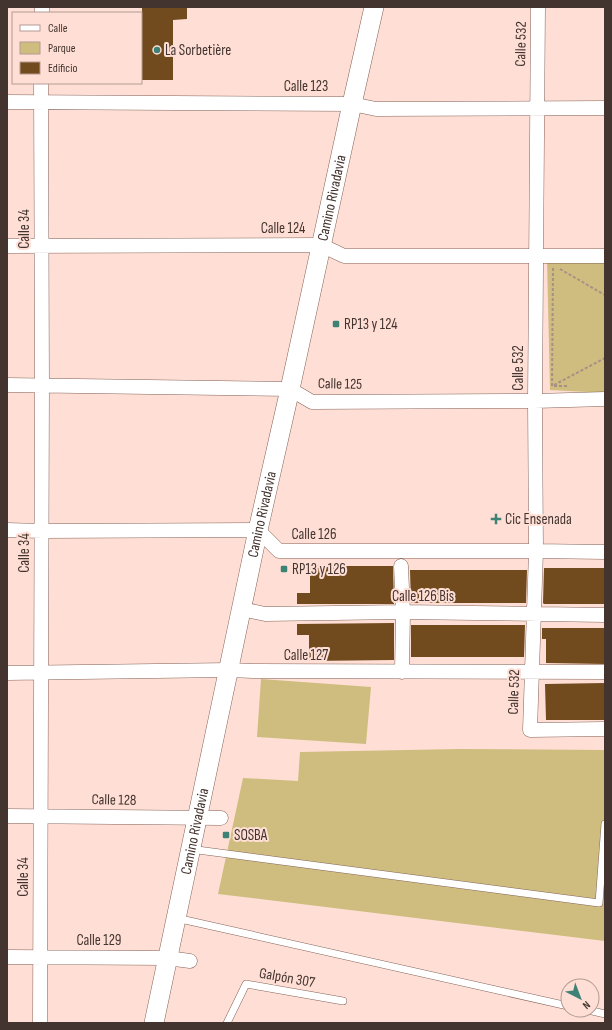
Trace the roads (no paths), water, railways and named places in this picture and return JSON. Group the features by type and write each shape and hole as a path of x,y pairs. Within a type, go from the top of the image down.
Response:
{"main road":[{"name":"Camino Rivadavia","path":"154,1023 258,530 374,7"}],"street":[{"name":"Calle 532","path":"538,7 535,401 536,551 530,730 605,729"},
{"name":"Calle 34","path":"40,1023 42,531 41,84"},
{"name":"Calle 123","path":"7,102 352,104 376,109 605,108"},
{"name":"Calle 124","path":"7,246 321,245 344,256 605,256"},
{"name":"Calle 125","path":"7,385 290,389 312,402 535,401 605,399"},
{"path":"7,530 258,530"},
{"name":"Calle 126","path":"258,530 279,551 605,552"},
{"path":"401,566 403,612 402,672"},
{"name":"Calle 126 Bis","path":"242,609 265,614 403,612 605,615"},
{"name":"Calle 127","path":"7,674 229,670 605,672"},
{"name":"Calle 128","path":"7,816 221,818"},
{"name":"Calle 129","path":"7,957 167,958 190,961"}],"lane":[{"path":"190,849 599,903 605,824"},
{"path":"176,918 560,1004"},
{"name":"Galpón 307","path":"227,1023 246,984 343,1001"}],"place":[{"name":"La Sorbetière","path":"157,50"},
{"name":"RP13 y 124","path":"336,324"},
{"name":"Cic Ensenada","path":"496,519"},
{"name":"RP13 y 126","path":"284,569"},
{"name":"SOSBA","path":"226,835"}]}
